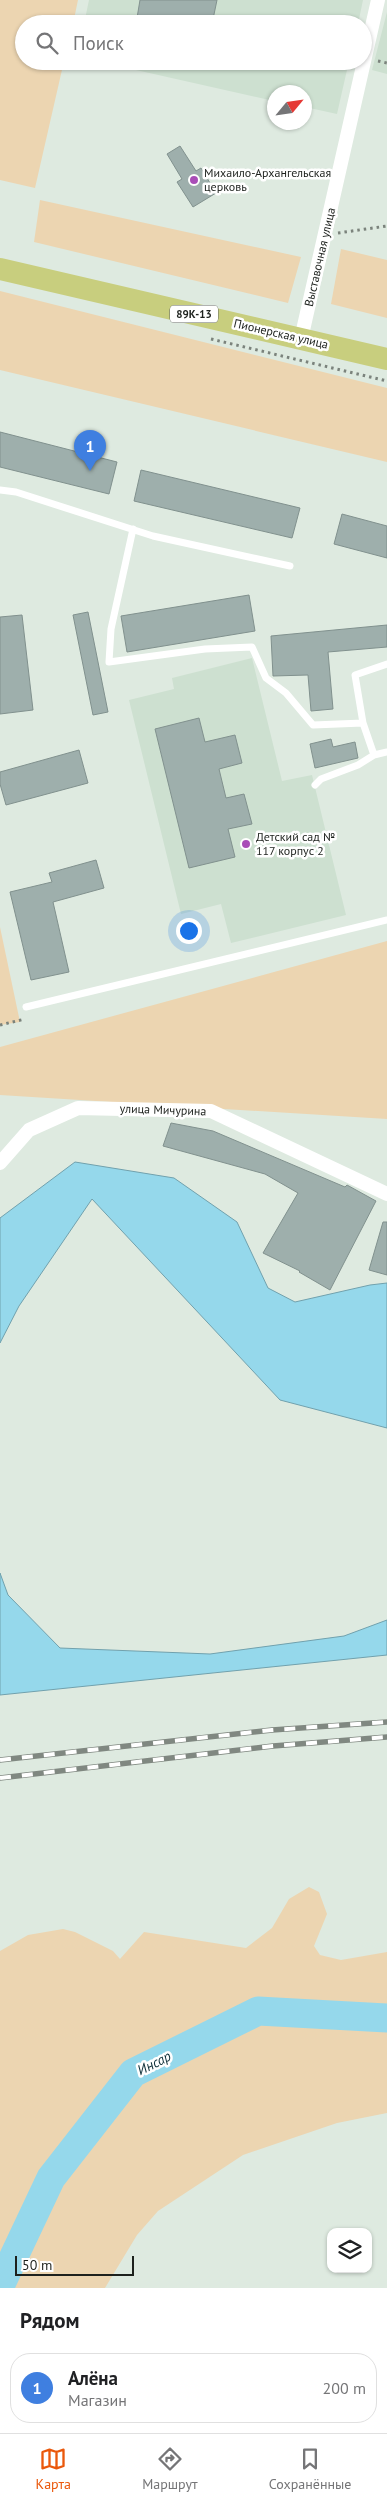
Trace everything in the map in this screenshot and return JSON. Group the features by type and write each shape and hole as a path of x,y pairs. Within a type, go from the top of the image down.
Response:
{"main road":[{"name":"Пионерская улица","path":"0,269 387,360"}],"street":[{"name":"Выставочная улица","path":"372,26 378,0"},
{"name":"Выставочная улица","path":"301,339 362,70"},
{"name":"улица Мичурина","path":"0,1163 29,1130 78,1108 211,1111 387,1194"}],"lane":[{"path":"0,490 16,492 133,529 290,566"},
{"path":"133,529 111,630 109,662 205,649 252,646 266,678 286,694 313,725 364,723"},
{"path":"374,755 364,723 355,675 387,664"},
{"path":"315,785 321,779 358,765 374,755 387,752"},
{"path":"26,1007 387,920"}],"path":[{"path":"325,234 387,226"}],"shaded area":[{"path":"0,0 78,0 75,15 15,15 15,70 62,70 35,188 0,180"},
{"path":"89,0 363,0 360,15 86,15"},
{"path":"387,12 387,74 372,70"},
{"path":"136,70 347,70 337,114 312,109 312,85 267,85 267,99"},
{"path":"40,200 301,257 288,303 34,242"},
{"path":"341,249 387,260 387,318 331,304"},
{"path":"0,291 387,388 387,462 0,370"},
{"name":"Детский сад № 117 корпус 2","path":"252,658 282,781 312,775 346,915 231,943 221,904 181,914 129,700 174,689 172,678"},
{"path":"0,927 20,1022 0,1025"},
{"path":"387,941 387,1119 0,1095 0,1047"},
{"path":"309,1887 319,1892 327,1914 314,1946 320,1955 341,1960 387,1952 387,2113 337,2123 243,2155 158,2211 137,2235 105,2288 0,2288 0,1951 28,1935 63,1929 75,1932 113,1951 120,1959 144,1932 246,1948 272,1928 289,1899"}],"water":[{"path":"75,1162 174,1178 237,1222 268,1288 295,1302 387,1283 387,1428 280,1400 92,1199 19,1306 0,1343 0,1218"},
{"path":"0,1573 8,1595 60,1648 210,1654 344,1636 387,1620 387,1655 0,1695"}],"building":[{"path":"140,0 217,0 214,15 138,15"},
{"name":"Михаило-Архангельская церковь","path":"180,146 196,171 201,168 216,193 193,207 177,182 182,179 167,154"},
{"path":"0,432 117,462 109,494 0,467"},
{"path":"141,470 300,508 292,538 134,501"},
{"path":"342,514 387,526 387,558 334,544"},
{"path":"249,595 255,631 127,652 121,616"},
{"path":"88,612 108,712 93,715 73,615"},
{"path":"22,615 33,710 0,714 0,617"},
{"path":"387,625 387,647 328,652 333,709 311,711 308,675 273,676 271,636"},
{"path":"199,718 205,742 235,735 242,763 219,769 226,798 244,794 252,824 228,829 235,857 189,868 155,729"},
{"path":"331,739 333,747 355,742 358,758 315,768 310,744"},
{"path":"79,750 88,783 6,805 0,784 0,772"},
{"path":"96,860 104,888 53,902 69,972 31,980 10,892 52,882 49,873"},
{"path":"171,1123 213,1131 345,1187 347,1185 376,1201 330,1290 300,1271 263,1253 298,1193 265,1174 163,1146"},
{"path":"383,1222 387,1222 387,1275 369,1270"}],"waterway":[{"name":"Инсар","path":"0,2286 51,2178 133,2073 258,2011 387,2018"}],"railway":[{"path":"0,1760 272,1730 387,1722"},
{"path":"0,1778 273,1746 387,1737"}],"place":[{"name":"Михаило-Архангельская церковь","path":"194,180"},
{"name":"Алёна","path":"90,471"},
{"name":"Детский сад № 117 корпус 2","path":"246,844"}]}
